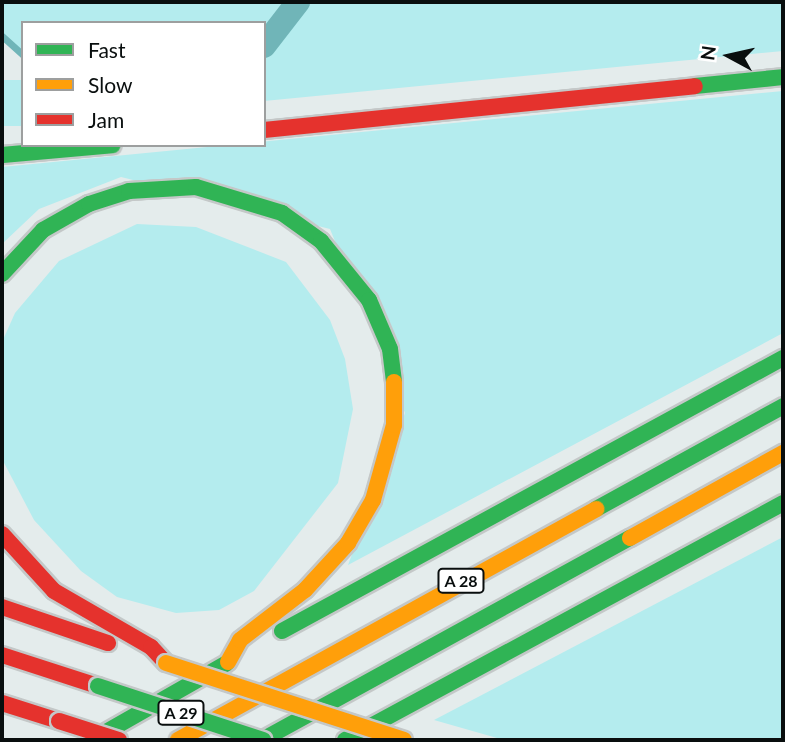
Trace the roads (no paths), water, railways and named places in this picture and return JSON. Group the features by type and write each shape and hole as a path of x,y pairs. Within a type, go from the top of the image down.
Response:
{"highway":[{"path":"266,130 783,78"},
{"path":"2,155 91,147"},
{"path":"2,274 43,230 89,204 129,191 196,187 282,213 321,241 369,300 390,349 394,384 394,425 373,500 348,543 296,598 240,639 228,662"},
{"path":"92,740 228,662 783,358"},
{"name":"A 28","path":"178,740 783,407"},
{"name":"A 28","path":"262,740 783,453"},
{"path":"345,740 783,503"},
{"path":"709,541 738,542 783,518"},
{"path":"2,534 54,591 151,647 166,663"},
{"path":"2,607 404,740"},
{"name":"A 29","path":"2,655 262,740"},
{"path":"2,703 119,740"}],"waterway":[{"path":"266,43 298,2"},
{"path":"2,36 21,53"}]}
